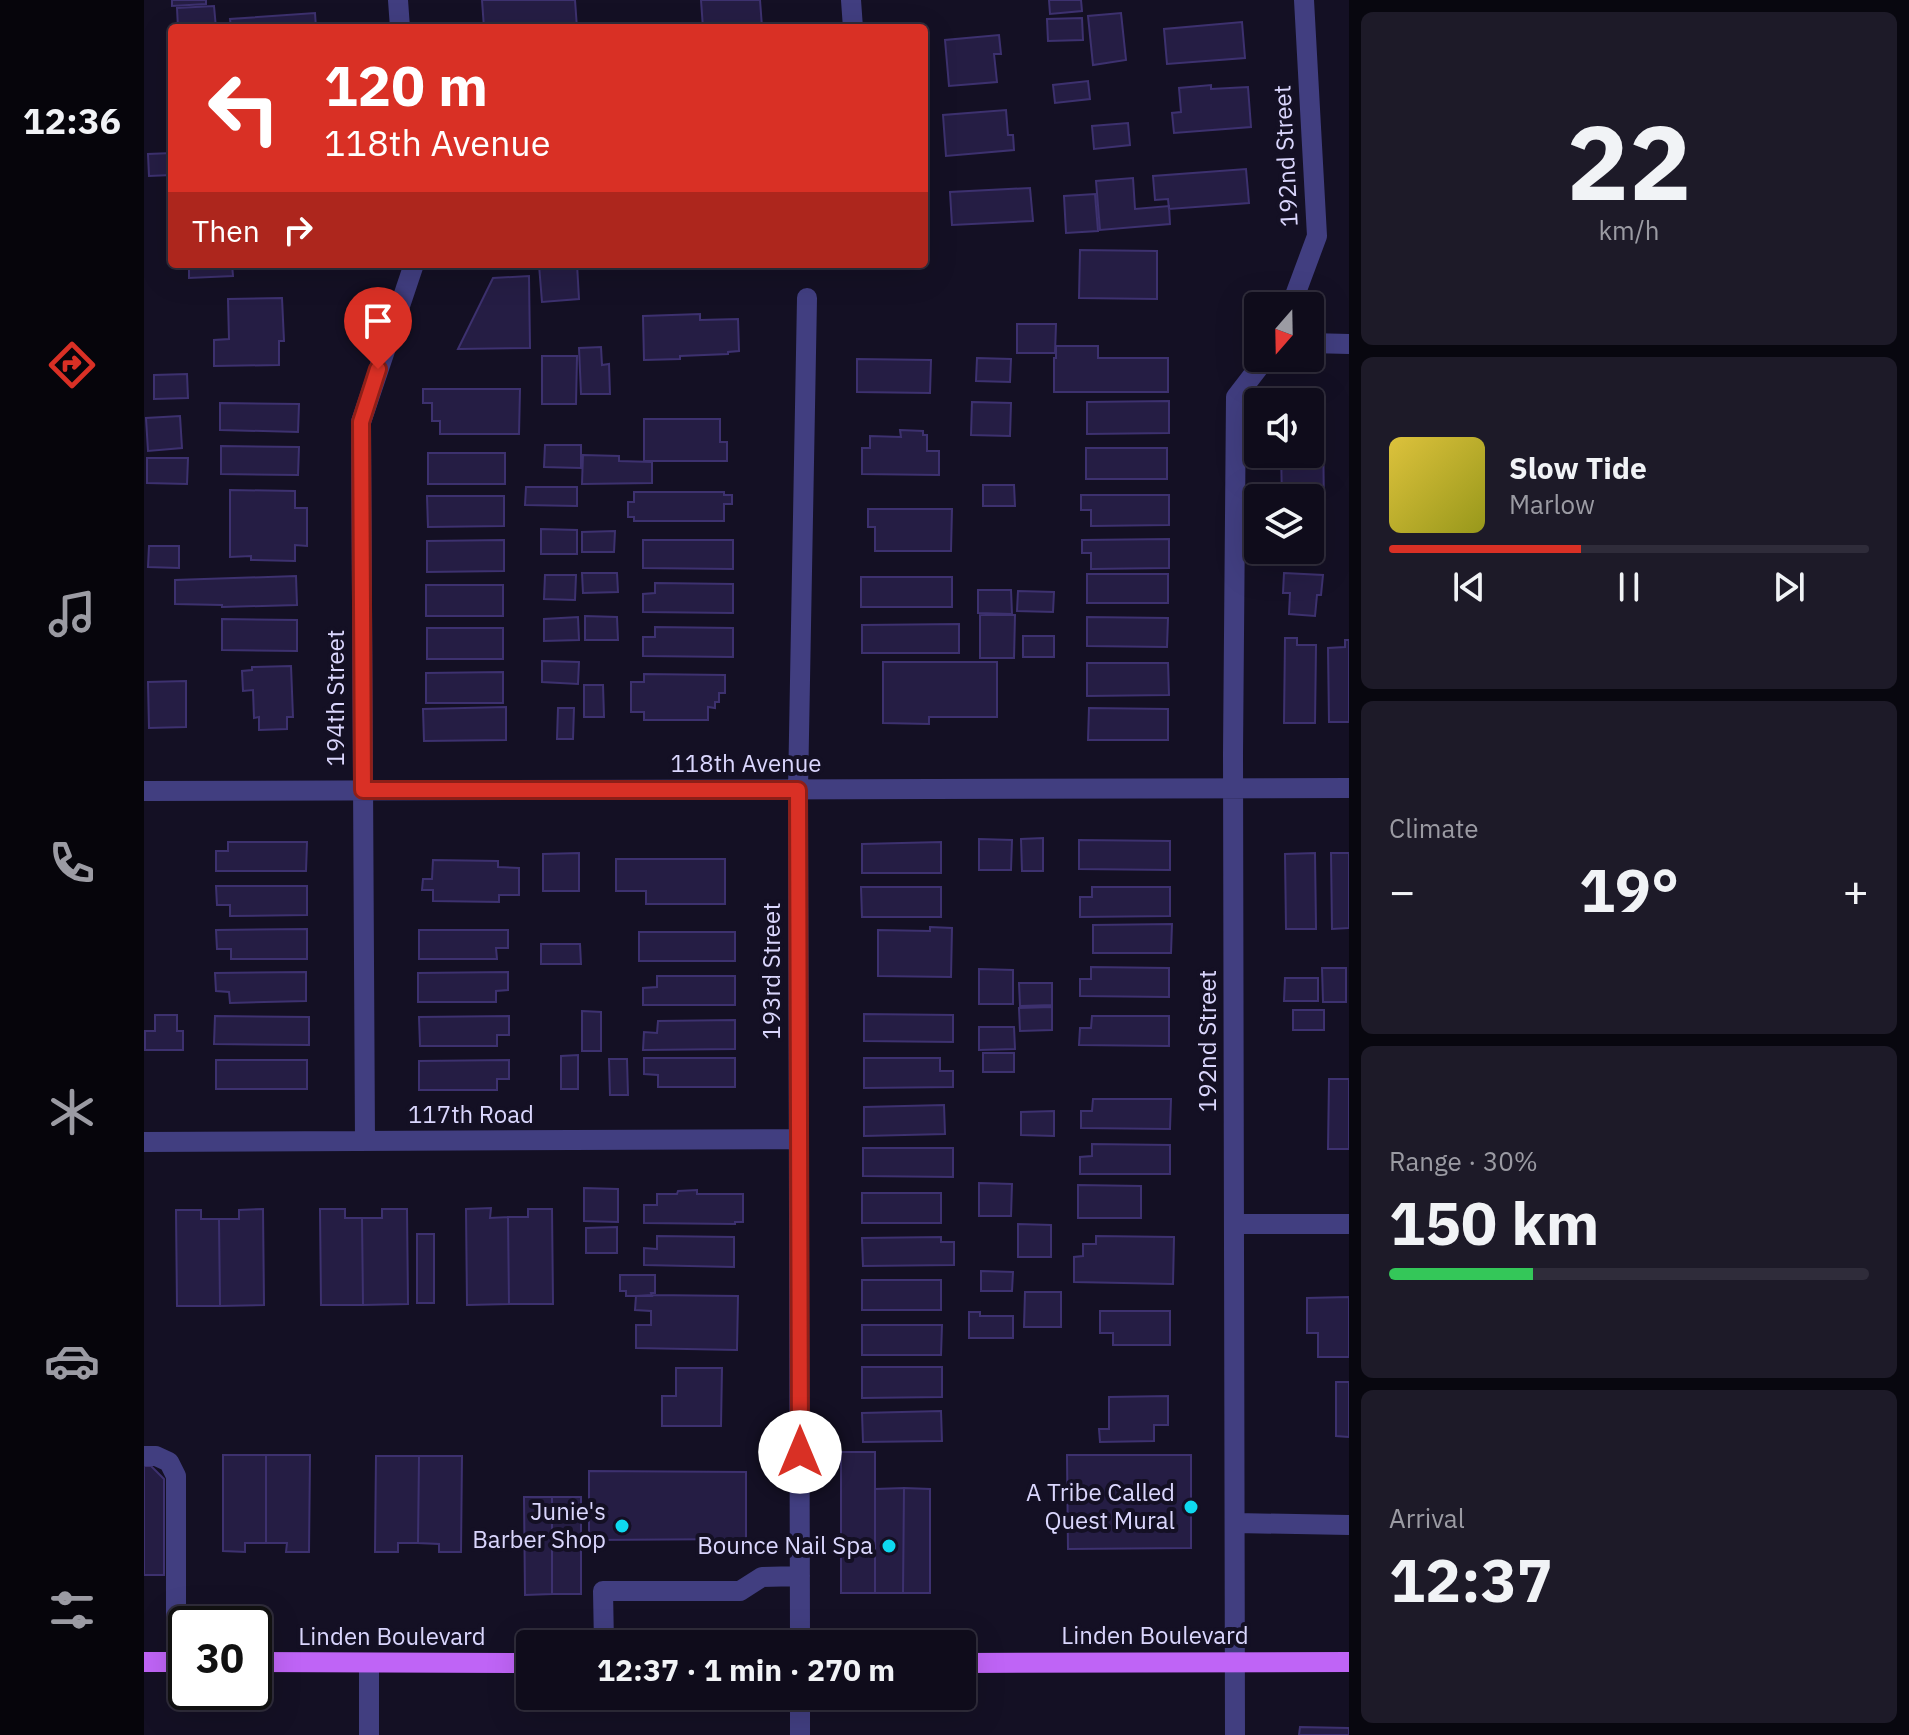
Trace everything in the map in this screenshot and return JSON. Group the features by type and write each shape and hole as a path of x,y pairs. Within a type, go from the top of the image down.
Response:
{"main road":[{"path":"144,1662 168,1662"},
{"name":"Linden Boulevard","path":"272,1662 516,1663"},
{"name":"Linden Boulevard","path":"976,1663 1349,1662"}],"street":[{"path":"398,0 400,24"},
{"path":"851,0 853,24"},
{"name":"192nd Street","path":"1296,292 1317,236 1304,0"},
{"name":"194th Street","path":"365,1141 361,422 413,268"},
{"name":"193rd Street","path":"800,1630 798,790 807,298"},
{"path":"1324,343 1349,344"},
{"name":"192nd Street","path":"1235,1735 1233,789 1236,397 1255,372"},
{"name":"118th Avenue","path":"144,791 1349,788"},
{"name":"117th Road","path":"144,1142 799,1139"},
{"path":"1235,1224 1349,1224"},
{"path":"144,1456 156,1456 169,1462 176,1476 179,1606"},
{"path":"1236,1523 1349,1525"},
{"path":"604,1630 603,1591 740,1591 762,1577 800,1576"},
{"path":"369,1663 369,1735"},
{"path":"800,1710 800,1735"}],"building":[{"path":"172,0 206,0 206,4 172,6"},
{"path":"482,0 575,0 577,24 484,24"},
{"path":"701,0 760,0 762,24 703,24"},
{"path":"1049,0 1081,0 1082,11 1050,14"},
{"path":"214,6 216,24 178,24 177,8"},
{"path":"315,13 316,24 231,24 230,19"},
{"path":"1121,13 1126,60 1093,65 1088,16"},
{"path":"1082,18 1083,40 1048,41 1047,19"},
{"path":"1242,22 1245,58 1167,64 1164,29"},
{"path":"999,35 1001,54 994,54 997,82 949,86 945,40"},
{"path":"1088,81 1090,99 1055,103 1053,85"},
{"path":"1211,85 1211,89 1248,87 1251,127 1174,133 1172,113 1181,112 1179,88"},
{"path":"1006,110 1008,135 1013,135 1014,150 946,156 943,115"},
{"path":"1128,123 1130,145 1094,149 1092,126"},
{"path":"168,153 168,175 149,176 148,154"},
{"path":"1246,169 1249,203 1169,209 1168,199 1155,200 1153,176"},
{"path":"1133,178 1135,209 1169,206 1170,224 1100,230 1096,181"},
{"path":"1030,188 1033,221 952,225 950,192"},
{"path":"1095,194 1098,231 1066,233 1064,196"},
{"path":"1080,250 1157,251 1157,299 1079,298"},
{"path":"189,268 232,268 233,276 189,278"},
{"path":"539,268 577,268 579,299 542,302"},
{"path":"529,276 530,348 458,349 493,278"},
{"path":"282,298 284,341 279,341 279,365 214,366 214,340 229,339 228,299"},
{"path":"700,314 700,320 738,319 739,351 644,360 643,316"},
{"path":"1017,324 1056,324 1055,353 1017,353"},
{"path":"1056,346 1098,346 1098,358 1168,358 1168,392 1054,392"},
{"path":"601,347 602,365 609,364 610,394 581,394 579,348"},
{"path":"542,356 577,356 576,404 542,404"},
{"path":"977,358 1011,359 1010,382 976,381"},
{"path":"857,359 931,360 930,393 857,392"},
{"path":"187,374 188,398 154,399 154,375"},
{"path":"423,389 520,389 519,434 440,434 440,421 432,421 432,403 423,403"},
{"path":"1169,401 1169,433 1087,434 1087,402"},
{"path":"972,402 1011,403 1010,436 971,435"},
{"path":"220,403 299,404 298,432 220,430"},
{"path":"180,416 182,448 148,451 146,418"},
{"path":"644,419 720,419 720,442 727,442 727,461 644,461"},
{"path":"900,430 923,431 923,435 927,435 927,451 939,451 939,475 862,474 862,448 870,448 870,436 901,437"},
{"path":"545,445 581,445 581,468 544,467"},
{"path":"221,446 299,447 298,475 221,474"},
{"path":"1086,448 1167,448 1167,479 1086,479"},
{"path":"428,453 505,453 505,484 428,484"},
{"path":"583,455 619,456 619,461 652,462 652,483 582,484"},
{"path":"147,458 188,458 187,484 147,483"},
{"path":"1281,468 1324,468 1324,484 1282,484"},
{"path":"983,485 1014,485 1015,506 983,506"},
{"path":"526,487 577,487 577,506 525,505"},
{"path":"230,490 295,491 295,508 307,508 307,546 295,545 295,561 230,557"},
{"path":"634,492 724,492 724,495 732,495 732,504 724,504 724,521 634,521 634,517 628,517 628,502 634,502"},
{"path":"1081,495 1169,495 1169,525 1091,526 1091,510 1081,510"},
{"path":"427,496 504,496 504,526 428,527"},
{"path":"868,509 952,509 951,551 875,551 875,527 868,527"},
{"path":"541,529 577,530 577,554 541,554"},
{"path":"615,531 614,552 582,552 582,532"},
{"path":"1169,539 1169,568 1091,569 1091,553 1082,553 1082,540"},
{"path":"504,540 504,571 427,572 427,541"},
{"path":"643,540 733,540 733,569 643,568"},
{"path":"149,546 179,546 179,568 148,567"},
{"path":"582,573 617,573 618,592 583,593"},
{"path":"1284,573 1323,575 1315,616 1289,614 1290,593 1283,593"},
{"path":"1087,574 1168,574 1168,603 1087,603"},
{"path":"545,575 576,575 575,600 544,599"},
{"path":"296,576 297,605 222,607 175,604 175,580"},
{"path":"861,577 952,577 952,607 861,607"},
{"path":"655,583 733,584 733,613 643,612 643,594 655,593"},
{"path":"426,585 503,585 503,616 426,616"},
{"path":"978,590 1011,590 1012,614 978,613"},
{"path":"1018,591 1054,592 1053,612 1017,611"},
{"path":"980,615 1015,615 1014,658 980,658"},
{"path":"585,616 617,617 618,640 585,640"},
{"path":"578,617 579,640 544,641 544,619"},
{"path":"1087,617 1168,618 1167,647 1087,646"},
{"path":"222,619 297,620 297,651 222,650"},
{"path":"959,624 959,653 862,653 862,625"},
{"path":"655,627 733,628 733,657 643,656 643,637 655,637"},
{"path":"427,628 503,628 503,659 427,659"},
{"path":"1023,636 1054,636 1054,657 1023,657"},
{"path":"1285,638 1297,638 1297,645 1316,645 1315,723 1284,723"},
{"path":"1345,640 1349,640 1349,722 1329,722 1328,648 1345,647"},
{"path":"542,661 579,662 578,684 542,682"},
{"path":"883,662 997,662 997,717 929,717 929,724 883,723"},
{"path":"1087,663 1168,663 1169,695 1087,696"},
{"path":"291,666 293,717 287,717 287,729 259,730 259,717 254,718 253,690 243,691 242,671 252,670 252,667"},
{"path":"503,672 503,703 426,703 426,673"},
{"path":"644,674 725,675 725,693 719,693 715,708 708,707 708,720 644,720 644,712 631,712 631,682 644,682"},
{"path":"186,681 186,727 149,728 148,682"},
{"path":"584,685 603,685 604,717 584,717"},
{"path":"506,707 506,740 424,741 423,709"},
{"path":"558,708 574,708 573,739 557,739"},
{"path":"1089,708 1168,709 1168,740 1088,740"},
{"path":"1043,838 1043,871 1022,871 1021,839"},
{"path":"979,839 1012,840 1011,870 979,870"},
{"path":"1079,840 1170,841 1170,870 1079,869"},
{"path":"228,842 307,842 306,871 216,871 216,851 228,851"},
{"path":"941,842 941,873 862,873 862,844"},
{"path":"579,853 579,891 543,891 543,854"},
{"path":"1315,853 1316,929 1286,929 1285,854"},
{"path":"1331,853 1349,853 1349,928 1332,929"},
{"path":"616,859 725,859 725,904 646,904 646,891 616,891"},
{"path":"433,860 498,861 498,867 519,868 519,895 499,895 499,902 433,901 433,890 422,890 423,879 432,879"},
{"path":"216,886 307,886 307,915 230,916 230,905 217,905"},
{"path":"861,887 941,887 941,917 862,917"},
{"path":"1092,887 1170,887 1170,916 1080,917 1080,897 1092,897"},
{"path":"1172,924 1171,953 1093,953 1093,925"},
{"path":"930,927 952,928 951,977 878,976 878,930 930,931"},
{"path":"307,929 307,959 231,959 231,949 217,949 216,930"},
{"path":"419,930 508,930 508,948 496,948 497,959 419,959"},
{"path":"639,932 735,932 735,961 639,961"},
{"path":"541,944 580,944 581,964 541,964"},
{"path":"1091,967 1169,968 1169,997 1080,996 1080,979 1091,979"},
{"path":"1322,968 1346,968 1346,1002 1323,1002"},
{"path":"979,969 1013,970 1013,1004 979,1004"},
{"path":"306,972 306,1001 230,1003 229,992 216,991 215,973"},
{"path":"508,972 508,990 496,991 496,1002 418,1002 418,973"},
{"path":"657,976 735,976 735,1005 643,1005 643,988 657,987"},
{"path":"1285,978 1318,978 1318,1001 1284,1001"},
{"path":"1019,983 1052,983 1052,1005 1020,1006"},
{"path":"1052,1007 1052,1030 1020,1031 1019,1008"},
{"path":"1293,1010 1324,1010 1324,1030 1293,1030"},
{"path":"582,1011 601,1012 601,1051 582,1051"},
{"path":"864,1014 953,1015 953,1042 864,1041"},
{"path":"155,1015 177,1015 177,1031 183,1031 183,1050 145,1050 145,1031 155,1031"},
{"path":"215,1016 309,1017 309,1045 214,1044"},
{"path":"509,1016 509,1035 497,1035 497,1046 420,1046 419,1017"},
{"path":"1092,1016 1169,1016 1169,1046 1079,1045 1080,1028 1091,1028"},
{"path":"735,1020 735,1049 643,1050 644,1032 657,1033 658,1021"},
{"path":"979,1027 1014,1027 1015,1049 979,1050"},
{"path":"983,1053 1014,1053 1014,1072 983,1072"},
{"path":"578,1055 578,1089 561,1089 561,1056"},
{"path":"644,1058 735,1058 735,1087 658,1087 658,1075 644,1074"},
{"path":"864,1058 940,1058 940,1071 953,1071 953,1087 864,1088"},
{"path":"609,1059 627,1059 628,1095 610,1095"},
{"path":"216,1060 307,1060 307,1089 216,1089"},
{"path":"509,1060 509,1079 497,1079 497,1090 419,1090 419,1061"},
{"path":"1329,1079 1349,1079 1349,1149 1328,1149"},
{"path":"1093,1099 1171,1099 1170,1129 1081,1128 1081,1111 1092,1111"},
{"path":"944,1105 945,1134 864,1136 864,1107"},
{"path":"1054,1111 1054,1136 1021,1135 1021,1112"},
{"path":"1092,1144 1170,1145 1170,1174 1080,1174 1080,1157 1092,1156"},
{"path":"863,1148 953,1148 953,1177 863,1176"},
{"path":"979,1183 1012,1184 1011,1216 979,1216"},
{"path":"1078,1185 1141,1186 1141,1218 1078,1218"},
{"path":"584,1188 618,1189 618,1222 584,1221"},
{"path":"697,1190 697,1194 743,1194 743,1222 644,1223 644,1205 657,1205 657,1194"},
{"path":"862,1193 941,1193 941,1223 862,1223"},
{"path":"491,1208 490,1218 508,1217 509,1304 467,1305 466,1209"},
{"path":"263,1209 264,1305 220,1306 219,1219 239,1219 239,1210"},
{"path":"320,1209 345,1209 345,1218 362,1218 363,1305 321,1305"},
{"path":"382,1209 407,1209 408,1304 363,1305 362,1218 382,1218"},
{"path":"528,1209 552,1209 553,1304 509,1304 508,1217 528,1217"},
{"path":"176,1210 201,1210 201,1219 219,1219 220,1306 177,1306"},
{"path":"1018,1224 1051,1225 1051,1257 1018,1257"},
{"path":"617,1227 617,1253 586,1253 586,1228"},
{"path":"417,1234 434,1234 434,1303 417,1303"},
{"path":"657,1236 734,1237 734,1267 644,1265 644,1248 657,1249"},
{"path":"1096,1236 1174,1237 1173,1284 1074,1282 1074,1257 1083,1256 1083,1244 1096,1244"},
{"path":"941,1237 941,1242 954,1242 954,1265 863,1266 862,1238"},
{"path":"981,1271 1013,1272 1012,1291 981,1291"},
{"path":"620,1275 655,1275 655,1293 651,1293 652,1296 626,1296 626,1291 620,1291"},
{"path":"862,1280 941,1280 941,1310 862,1310"},
{"path":"1025,1292 1061,1292 1061,1327 1024,1327"},
{"path":"636,1296 738,1296 737,1350 636,1348 636,1325 651,1325 651,1311 635,1310"},
{"path":"1349,1297 1349,1357 1318,1357 1318,1333 1307,1333 1307,1298"},
{"path":"1100,1311 1170,1311 1170,1345 1113,1345 1113,1333 1100,1333"},
{"path":"969,1312 980,1312 980,1316 1013,1316 1013,1338 969,1338"},
{"path":"862,1325 942,1325 941,1355 862,1355"},
{"path":"862,1367 942,1367 942,1397 862,1398"},
{"path":"676,1368 722,1368 721,1426 662,1426 662,1396 676,1396"},
{"path":"1336,1382 1349,1382 1349,1437 1336,1436"},
{"path":"1168,1396 1168,1425 1154,1425 1154,1441 1100,1442 1099,1429 1109,1429 1109,1397"},
{"path":"941,1411 942,1441 863,1442 862,1413"},
{"path":"841,1452 875,1452 875,1593 841,1593"},
{"path":"223,1455 266,1455 266,1543 245,1543 245,1552 223,1551"},
{"path":"266,1455 310,1455 309,1552 286,1552 287,1543 266,1543"},
{"path":"1067,1455 1191,1455 1191,1548 1068,1549"},
{"path":"376,1456 419,1456 418,1543 398,1543 398,1552 375,1552"},
{"path":"419,1456 462,1456 461,1552 439,1552 439,1544 418,1543"},
{"path":"144,1466 151,1466 164,1479 164,1575 144,1575"},
{"path":"589,1471 746,1472 746,1539 589,1540"},
{"path":"904,1488 930,1489 930,1593 903,1593"},
{"path":"904,1488 903,1593 875,1593 875,1489"},
{"path":"524,1497 552,1497 552,1594 525,1595"},
{"path":"552,1497 581,1497 581,1594 552,1594"},
{"path":"1300,1727 1349,1728 1349,1735 1299,1735"}],"place":[{"name":"A Tribe Called Quest Mural","path":"1191,1507"},
{"name":"Junie's Barber Shop","path":"622,1526"},
{"name":"Bounce Nail Spa","path":"889,1546"}],"route":[{"path":"378,369 361,422 363,790 798,790 800,1452"}]}
